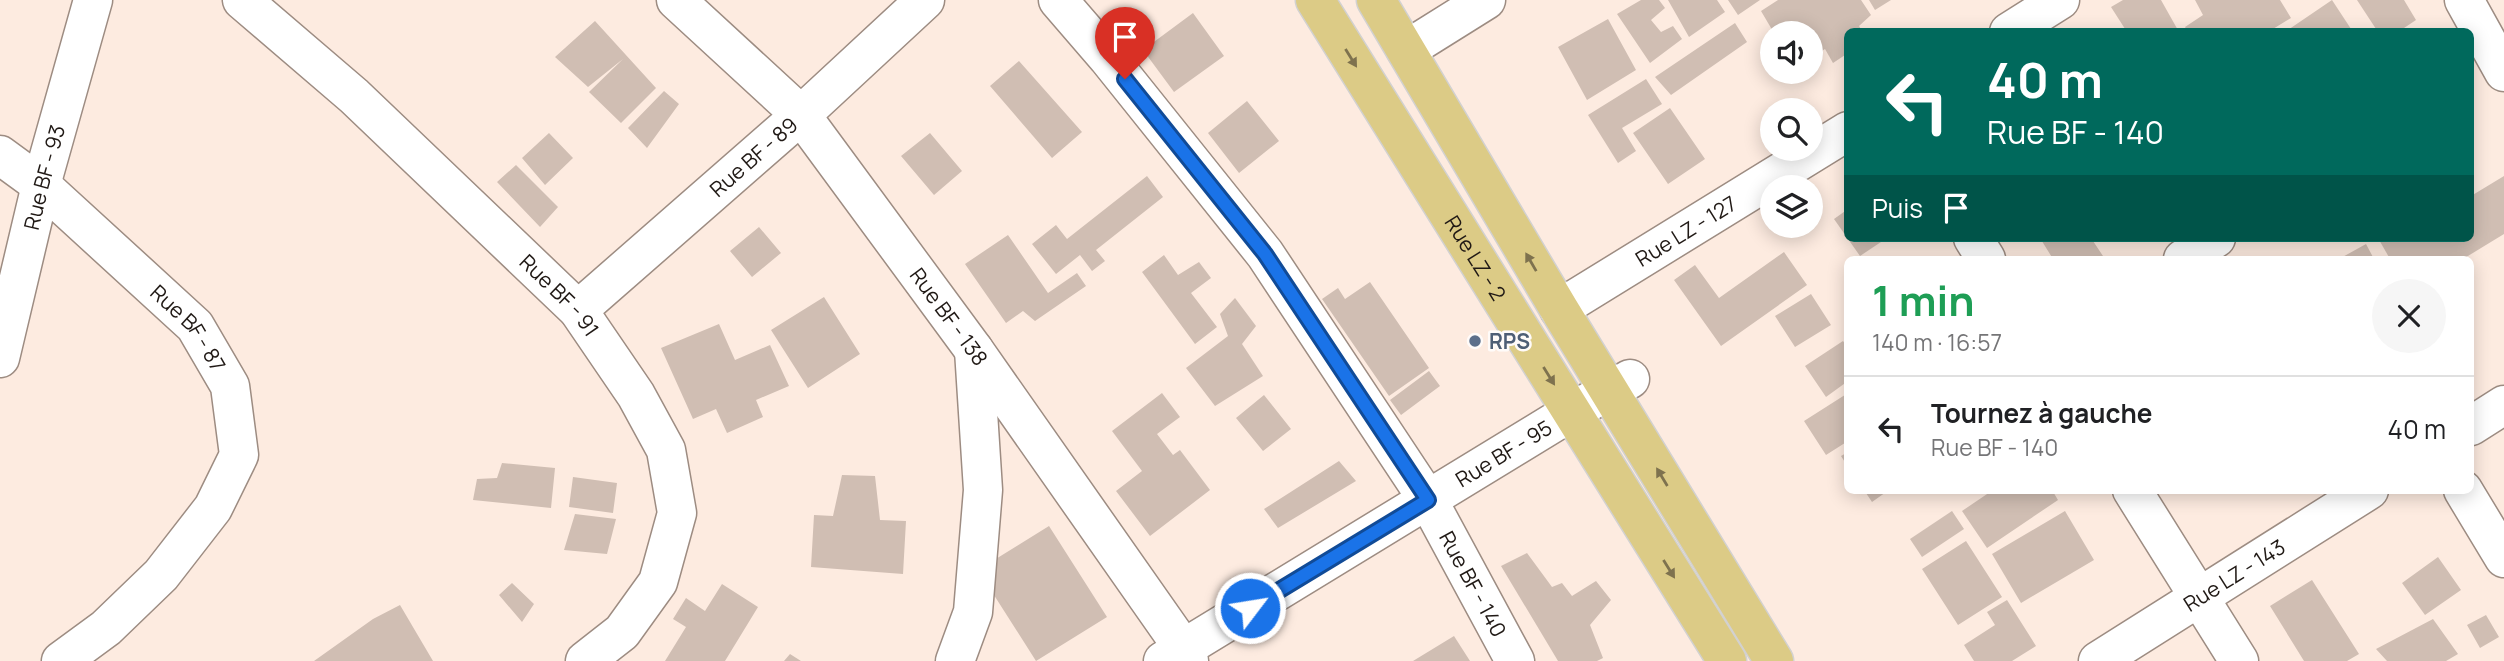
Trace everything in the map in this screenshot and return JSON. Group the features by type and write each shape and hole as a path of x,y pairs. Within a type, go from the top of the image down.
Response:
{"main road":[{"name":"Rue LZ - 2","path":"1315,0 1727,661"},
{"path":"1376,0 1559,309 1620,385 1774,661"}],"street":[{"name":"Rue BF - 93","path":"0,358 41,184 93,0"},
{"name":"Rue BF - 91","path":"242,0 354,96 578,310 636,396 666,450 677,513 658,582 622,632 585,661"},
{"name":"Rue BF - 138","path":"676,0 801,115 974,350 1179,657"},
{"name":"Rue BF - 89","path":"578,310 801,115 925,0"},
{"name":"Rue BF - 140","path":"1058,0 1108,58 1265,254 1428,500 1515,661"},
{"path":"1406,50 1486,0"},
{"path":"2015,28 2060,0"},
{"path":"2464,0 2494,66"},
{"name":"Rue LZ - 127","path":"1559,309 1844,133"},
{"name":"Rue BF - 87","path":"0,155 41,184 195,326 230,386 239,455 213,508 161,575 106,628 61,661"},
{"path":"2188,256 2210,242"},
{"path":"955,661 973,612 983,490 974,350"},
{"name":"Rue BF - 95","path":"1179,657 1428,500 1620,385"},
{"path":"2474,424 2504,405"},
{"path":"2134,494 2239,661"},
{"name":"Rue LZ - 143","path":"2098,661 2363,494"},
{"path":"2465,494 2504,558"}],"building":[{"path":"1641,0 1659,0 1665,8 1651,20 1661,32 1673,26 1682,39 1650,63 1617,14"},
{"path":"1668,0 1717,0 1725,12 1689,37"},
{"path":"1728,0 1760,0 1738,15"},
{"path":"1778,0 1861,0 1871,15 1859,26 1860,28 1844,28 1844,56 1833,63 1825,49 1823,50 1823,21 1767,21 1761,11"},
{"path":"1869,0 1891,0 1875,10"},
{"path":"2123,0 2161,0 2177,28 2124,28 2111,7"},
{"path":"2195,0 2280,0 2291,18 2275,28 2186,28 2203,15"},
{"path":"2332,0 2350,28 2291,28"},
{"path":"2357,0 2404,0 2416,20 2404,28 2375,28"},
{"path":"1193,13 1224,56 1174,92 1143,50"},
{"path":"1608,19 1636,70 1587,100 1558,47"},
{"path":"595,21 656,88 621,123 589,92 623,59 588,87 555,57"},
{"path":"1735,23 1747,42 1671,95 1655,77"},
{"path":"1019,61 1082,132 1052,158 990,86"},
{"path":"1646,79 1662,104 1622,128 1636,151 1618,163 1588,115"},
{"path":"664,91 679,104 647,148 628,128"},
{"path":"1247,101 1279,141 1239,173 1208,133"},
{"path":"1670,108 1705,159 1668,184 1633,133"},
{"path":"549,133 573,158 545,185 522,158"},
{"path":"930,133 962,171 934,195 901,156"},
{"path":"516,165 558,207 540,227 497,182"},
{"path":"1147,176 1163,197 1096,250 1105,261 1092,271 1080,255 1056,274 1032,244 1056,225 1067,239"},
{"path":"2504,176 2504,234 2468,256 2388,256 2380,242 2474,242 2474,194"},
{"path":"1844,212 1844,233 1834,219"},
{"path":"759,227 781,253 752,277 730,251"},
{"path":"1008,235 1048,293 1077,273 1086,286 1035,321 1023,311 1006,323 965,264"},
{"path":"1850,242 1881,242 1860,256"},
{"path":"2042,242 2094,242 2103,256 2051,256"},
{"path":"2366,244 2372,256 2344,256"},
{"path":"1784,252 1807,285 1721,346 1674,280 1695,265 1719,298"},
{"path":"1164,255 1178,275 1199,262 1211,278 1191,293 1217,327 1195,344 1142,272"},
{"path":"1370,282 1429,368 1389,396 1322,299 1338,288 1345,299"},
{"path":"1811,294 1831,325 1795,347 1775,316"},
{"path":"824,297 860,354 808,388 771,330"},
{"path":"1235,298 1256,326 1242,344 1263,376 1215,406 1186,368 1228,336 1220,314"},
{"path":"719,324 735,360 770,345 789,386 756,400 763,417 727,433 716,409 693,419 661,348"},
{"path":"1844,342 1844,384 1826,397 1805,366"},
{"path":"1429,371 1440,386 1401,415 1390,400"},
{"path":"1162,393 1180,417 1157,434 1173,455 1180,450 1210,490 1150,536 1116,491 1142,471 1112,431"},
{"path":"1264,395 1291,429 1263,451 1236,418"},
{"path":"1844,396 1844,444 1826,455 1804,421"},
{"path":"1339,461 1356,481 1278,528 1264,509"},
{"path":"502,463 555,468 551,508 473,500 477,479 497,478"},
{"path":"842,475 875,476 880,520 906,521 903,574 811,567 814,515 833,516"},
{"path":"573,477 617,483 613,513 569,507"},
{"path":"1867,494 1883,494 1872,502"},
{"path":"1987,494 2054,494 2058,500 1987,548 1962,511"},
{"path":"1952,511 1964,529 1922,557 1910,539"},
{"path":"2065,511 2094,560 2021,603 1992,554"},
{"path":"575,514 616,519 607,554 564,550"},
{"path":"1049,526 1107,617 1036,661 978,570"},
{"path":"1966,541 2002,597 1958,625 1922,569"},
{"path":"1527,553 1552,587 1562,583 1572,596 1596,581 1611,600 1590,625 1603,658 1597,661 1558,661 1501,566"},
{"path":"2438,557 2461,590 2425,615 2402,583"},
{"path":"2312,580 2359,654 2347,661 2304,661 2270,606"},
{"path":"512,583 534,604 522,622 499,595"},
{"path":"722,584 758,607 725,661 665,661 686,627 673,619 686,598 705,611"},
{"path":"2007,600 2036,646 2012,661 1974,661 1964,645 1995,625 1987,612"},
{"path":"400,605 433,661 314,661 373,619"},
{"path":"2486,615 2499,637 2480,648 2467,625"},
{"path":"2433,619 2458,654 2446,661 2387,661 2376,649"},
{"path":"1454,636 1470,661 1413,661"},
{"path":"790,654 801,661 784,661"}],"place":[{"name":"RPS","path":"1475,341"}],"route":[{"path":"1125,79 1265,254 1428,500 1250,608"}]}
